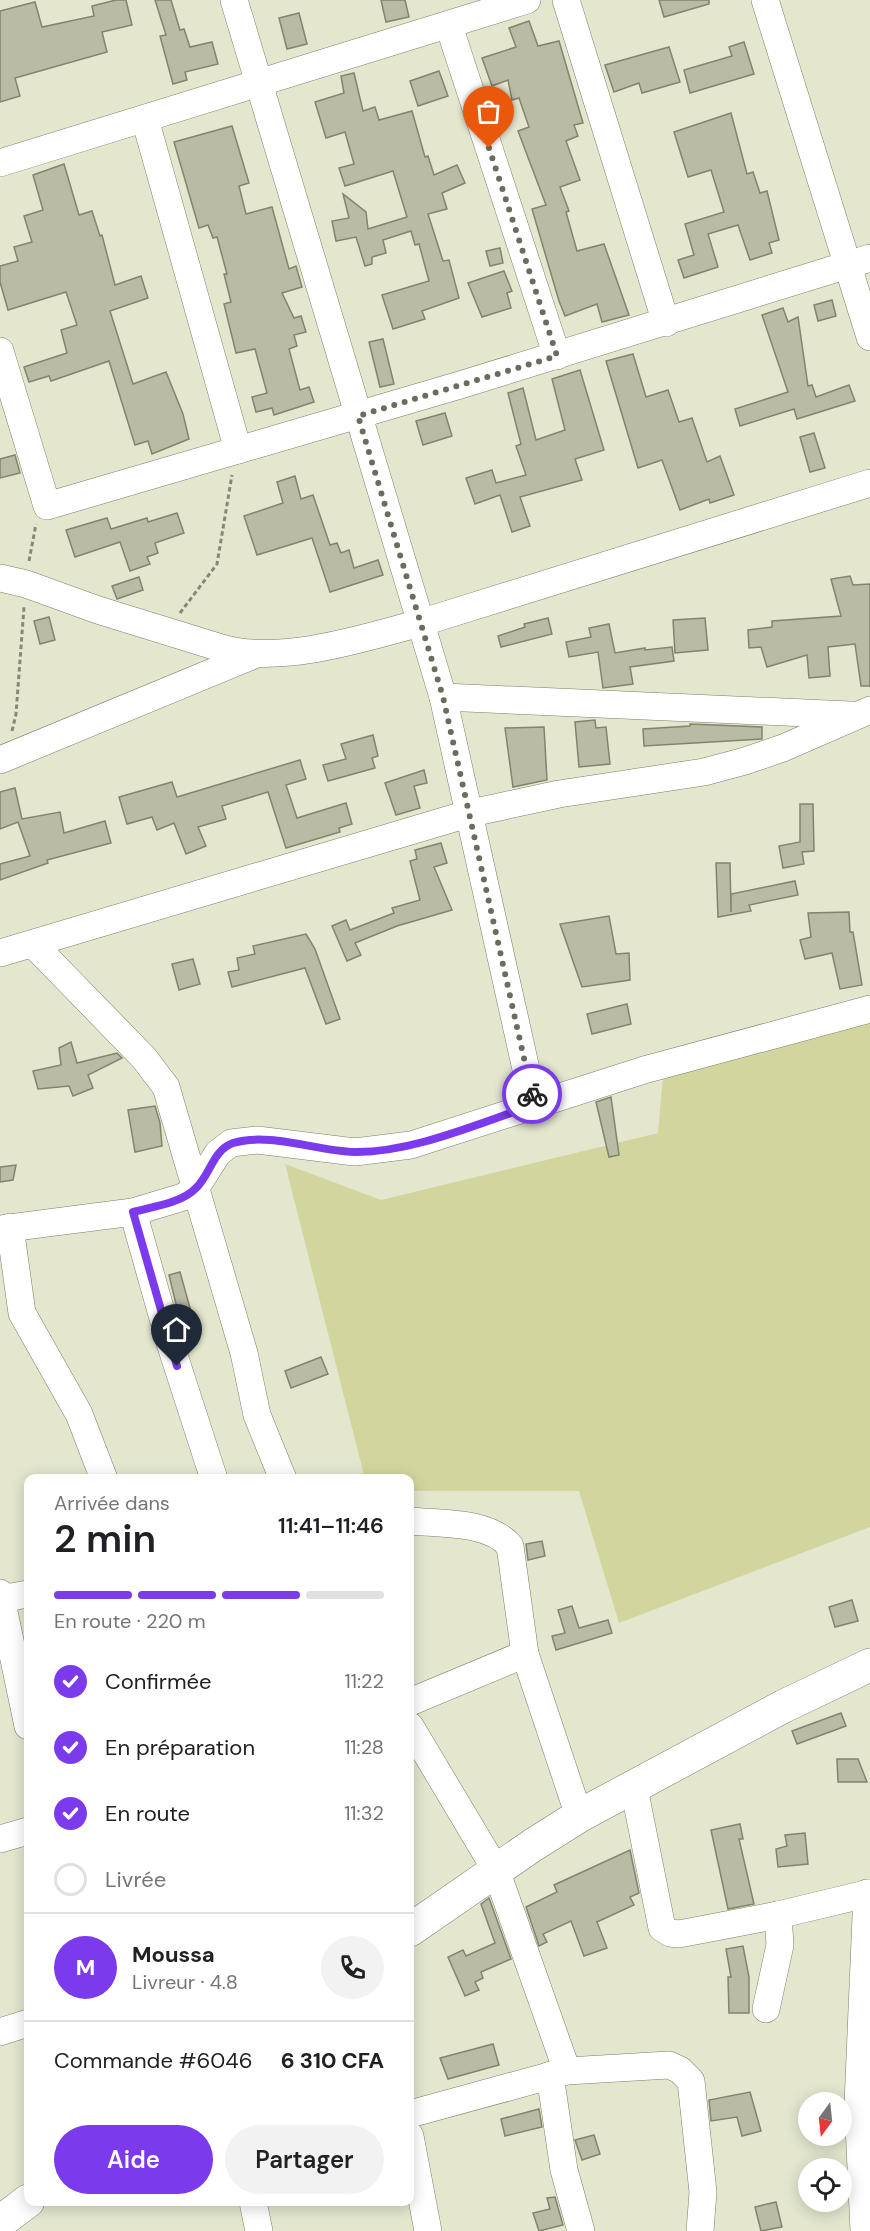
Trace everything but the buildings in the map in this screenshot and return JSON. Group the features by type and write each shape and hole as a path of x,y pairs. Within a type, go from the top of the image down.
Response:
{"highway":[{"path":"414,1927 579,1816 784,1706 870,1665"},
{"path":"0,2222 24,2204"}],"street":[{"path":"234,0 443,697 471,813 534,1105"},
{"path":"0,164 527,0"},
{"path":"566,0 666,323"},
{"path":"765,0 859,261 870,337"},
{"path":"449,26 557,356"},
{"path":"146,119 238,450"},
{"path":"0,351 46,506 358,416 666,323 859,261"},
{"path":"2,759 254,655 351,642 420,624 870,483"},
{"path":"13,581 166,631 254,655"},
{"path":"443,697 862,713"},
{"path":"0,953 471,813 559,794 704,772 783,748 862,713"},
{"path":"33,945 144,1058 166,1087 244,1353 257,1415 281,1474"},
{"path":"102,1474 79,1413 11,1315 5,1228 133,1212 183,1197 195,1190 218,1153 231,1143 257,1140 355,1152 411,1145 644,1070 870,1009"},
{"path":"133,1212 170,1343 212,1474"},
{"path":"414,1521 460,1525 502,1537 510,1546 525,1654 579,1816"},
{"path":"24,1594 0,1597 24,1708"},
{"path":"414,1700 525,1654"},
{"path":"414,1733 496,1870 559,2073 564,2170 581,2231"},
{"path":"634,1788 662,1928 670,1933 680,1934 778,1915 868,1893 864,2231"},
{"path":"0,1839 24,1832"},
{"path":"766,2009 780,1945 778,1915"},
{"path":"0,2032 24,2024"},
{"path":"414,2113 559,2073 669,2065 680,2070 691,2081 703,2192 700,2231"},
{"path":"414,2156 429,2231"},
{"path":"254,2206 259,2231"}],"path":[{"path":"166,631 217,564 238,450"},
{"path":"2,759 16,714 13,581 33,528 46,506"}],"green space":[{"path":"870,1019 870,1527 619,1623 579,1491 414,1491 414,1474 364,1474 285,1164 381,1200 658,1133 664,1065"}],"way so far":[{"path":"489,148 557,356 358,416 443,697 471,813 532,1094"}],"route":[{"path":"177,1366 133,1212 183,1197 195,1190 218,1153 231,1143 257,1140 355,1152 411,1145 534,1105 532,1094"}]}
